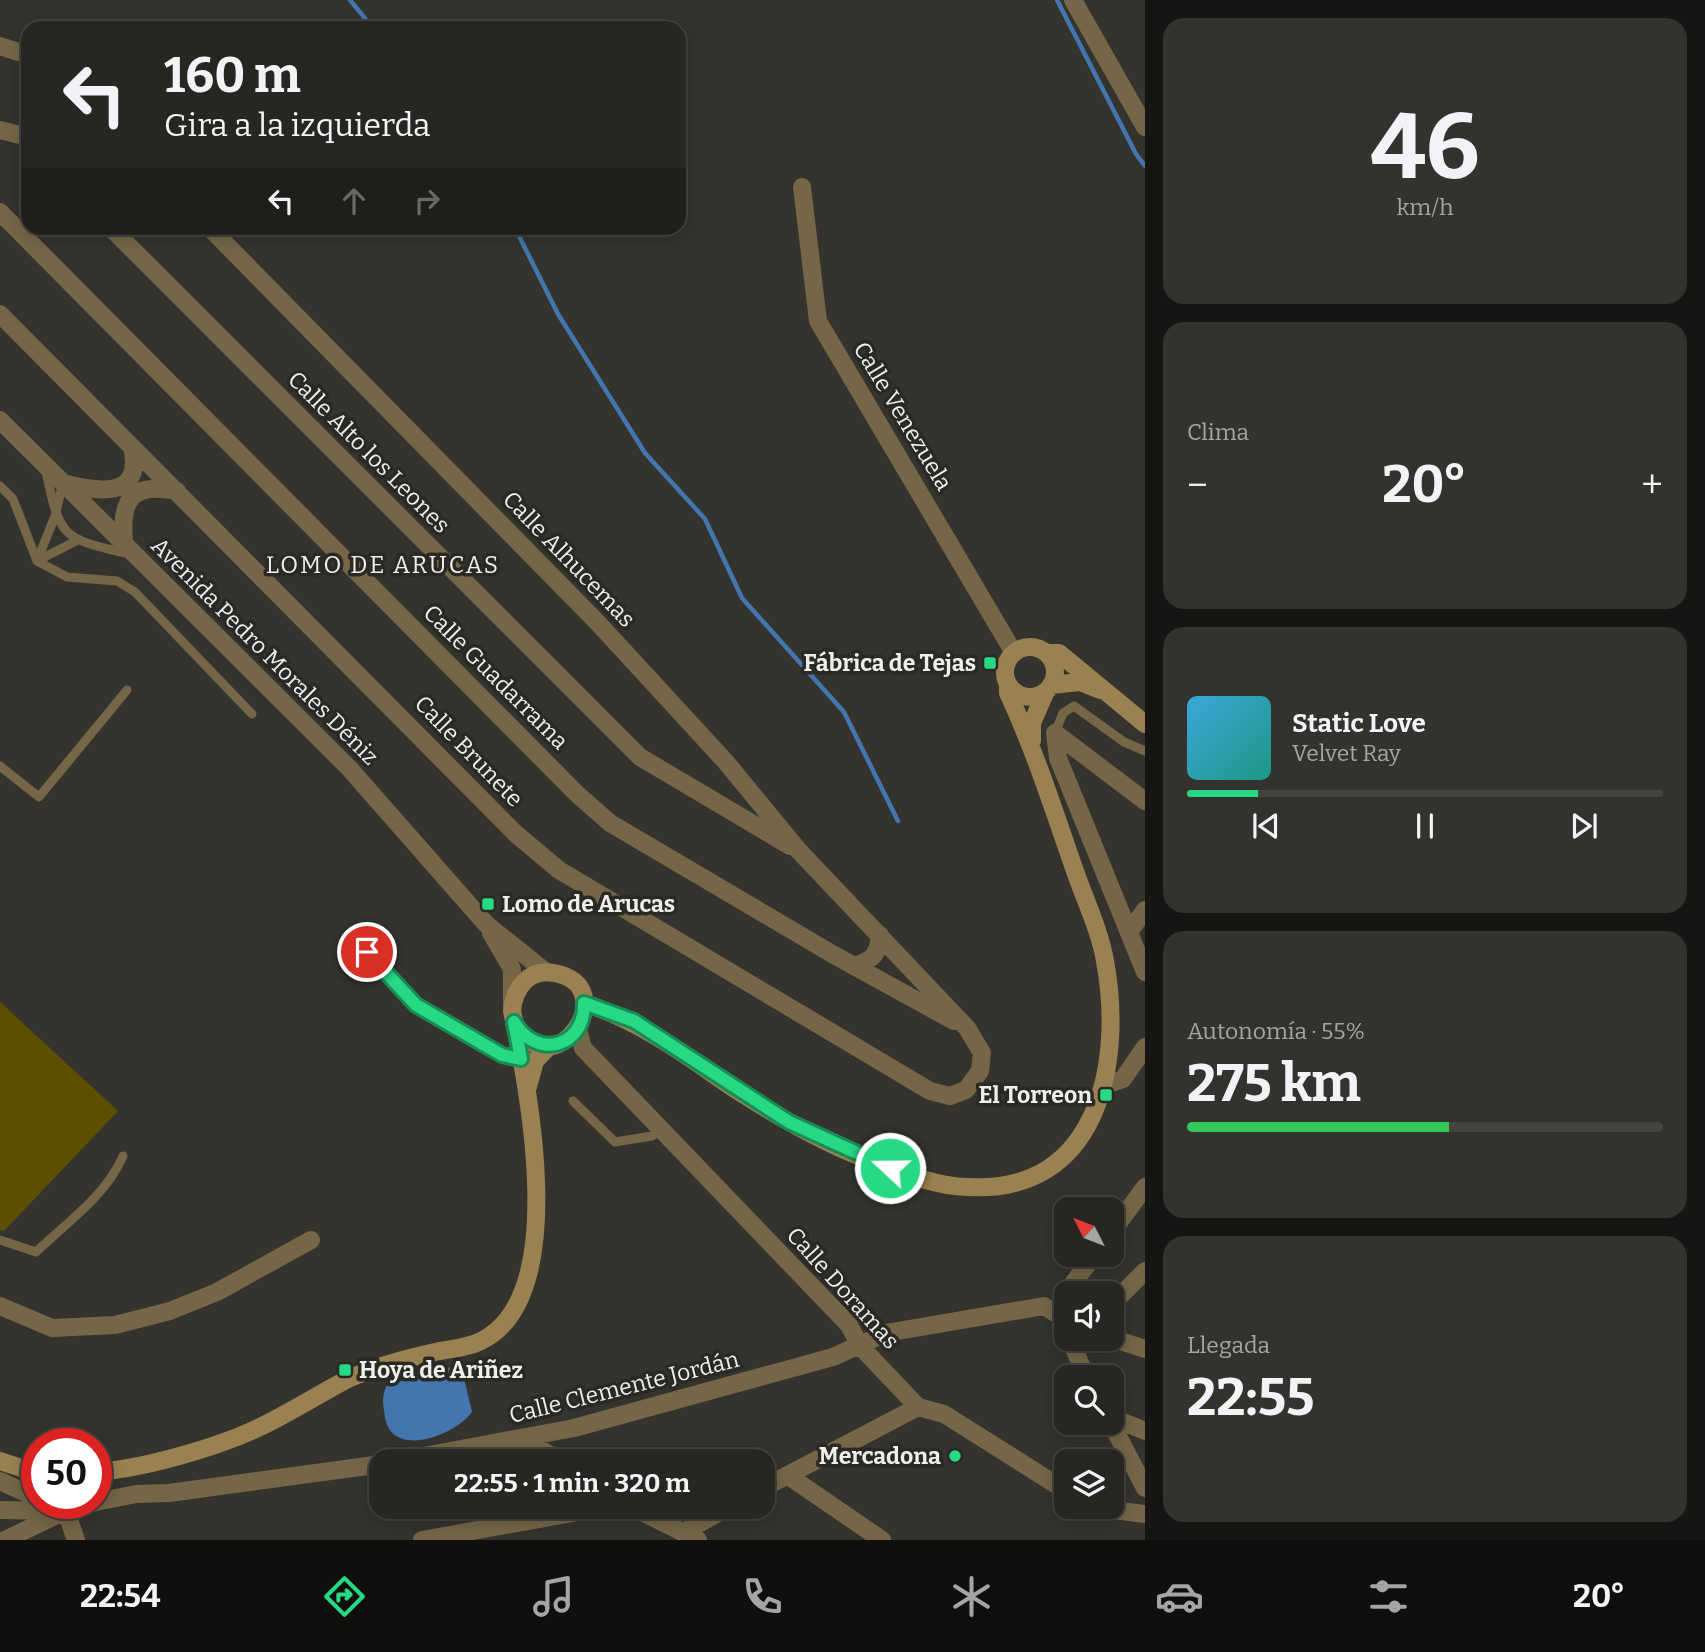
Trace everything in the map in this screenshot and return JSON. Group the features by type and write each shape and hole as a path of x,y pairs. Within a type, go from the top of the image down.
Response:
{"main road":[{"path":"527,1091 535,1061 582,1018 616,1013 648,1030 799,1128 868,1160 943,1185 990,1187 1020,1181 1067,1156 1078,1142 1098,1105 1109,1062 1111,1030 1105,961 1031,741 1008,693 1005,668 1014,653 1030,647 1046,653 1059,653 1090,675 1103,692"},
{"path":"1031,741 1032,723 1054,668 1046,653"},
{"path":"1008,685 1021,696 1030,697 1048,688 1080,682 1103,692 1145,723"},
{"path":"112,1469 213,1445 259,1428 361,1373 397,1360 481,1342 506,1323 529,1281 535,1232 533,1132 513,1016 514,993 520,984 535,974 546,972 567,977 575,984 582,1018"},
{"path":"513,1016 528,1039 555,1044"},
{"path":"0,1461 21,1468"}],"street":[{"path":"1073,0 1145,127"},
{"path":"0,46 21,53"},
{"path":"0,130 21,137"},
{"name":"Calle Venezuela","path":"802,187 818,321 1014,653"},
{"name":"Calle Guadarrama","path":"0,212 21,233"},
{"name":"Calle Guadarrama","path":"23,235 610,823 854,966 967,1028"},
{"name":"Calle Alto los Leones","path":"118,235 640,757 799,851"},
{"name":"Calle Alhucemas","path":"217,235 598,623 725,761 799,851 967,1028 982,1053 980,1071"},
{"name":"Calle Brunete","path":"0,314 516,834 559,870 930,1091 950,1096 966,1090 980,1071"},
{"name":"Avenida Pedro Morales Déniz","path":"0,420 349,768 486,925"},
{"path":"63,483 95,491 118,489 132,476 136,463 132,447"},
{"path":"124,542 122,518 126,505 137,492 155,486 177,491"},
{"path":"1055,733 1145,801"},
{"path":"1055,733 1058,758 1145,972"},
{"path":"1129,932 1145,910"},
{"path":"486,925 546,972"},
{"path":"486,925 512,968 513,1016"},
{"path":"854,966 871,960 878,952 880,935"},
{"path":"555,1044 583,1048 582,1018"},
{"path":"1103,1086 1123,1079 1145,1047"},
{"name":"Calle Doramas","path":"583,1048 849,1325 860,1346 918,1407 944,1414 1054,1483"},
{"path":"1124,1215 1145,1187"},
{"path":"0,1306 52,1328 115,1325 170,1311 217,1292 311,1240"},
{"path":"1075,1281 1086,1267"},
{"path":"1124,1292 1145,1271"},
{"name":"Calle Clemente Jordán","path":"467,1449 525,1439 833,1357 886,1333 1044,1307 1054,1314"},
{"path":"1124,1342 1145,1349"},
{"path":"775,1482 918,1407"},
{"path":"1124,1422 1145,1431"},
{"path":"1117,1435 1145,1488"},
{"path":"525,1439 540,1449"},
{"path":"130,1466 136,1494"},
{"path":"112,1499 369,1466"},
{"path":"787,1475 882,1540"},
{"path":"0,1481 21,1491"},
{"path":"0,1510 21,1509"},
{"path":"1124,1511 1145,1514"},
{"path":"5,1540 43,1519"},
{"path":"68,1519 76,1540"},
{"path":"422,1540 539,1519"},
{"path":"656,1519 691,1536 713,1519"}],"lane":[{"path":"45,465 55,516 76,541 137,556"},
{"path":"37,561 55,516 63,483"},
{"path":"0,486 13,499 37,561 66,577 117,580 135,592 252,714"},
{"path":"37,561 76,541"},
{"path":"0,766 39,797 127,690"},
{"path":"1055,733 1063,713 1074,706 1124,742 1145,751"},
{"path":"367,952 416,1005 502,1055 521,1059"},
{"path":"573,1101 615,1142 652,1136 662,1129"},
{"path":"0,1240 26,1251 36,1252 104,1188 115,1174 123,1156"}],"shaded area":[{"path":"0,1002 118,1111 4,1231 0,1230"}],"water":[{"path":"455,1366 463,1374 472,1412 464,1421 453,1429 425,1439 399,1438 390,1430 383,1404 387,1385"}],"waterway":[{"path":"350,0 367,21"},
{"path":"1057,0 1136,154 1145,166"},
{"path":"518,235 558,314 645,453 705,519 742,598 844,712 898,821"}],"place":[{"name":"Fábrica de Tejas","path":"990,663"},
{"name":"Lomo de Arucas","path":"488,904"},
{"name":"El Torreon","path":"1106,1095"},
{"name":"Hoya de Ariñez","path":"345,1370"},
{"name":"Mercadona","path":"955,1456"}],"district":[{"name":"LOMO DE ARUCAS","path":"383,565"}],"route":[{"path":"367,952 416,1005 502,1055 521,1059 514,1022 520,1032 538,1044 561,1043 570,1038 583,1020 584,1003 634,1021 789,1122 829,1143 890,1168"}]}
